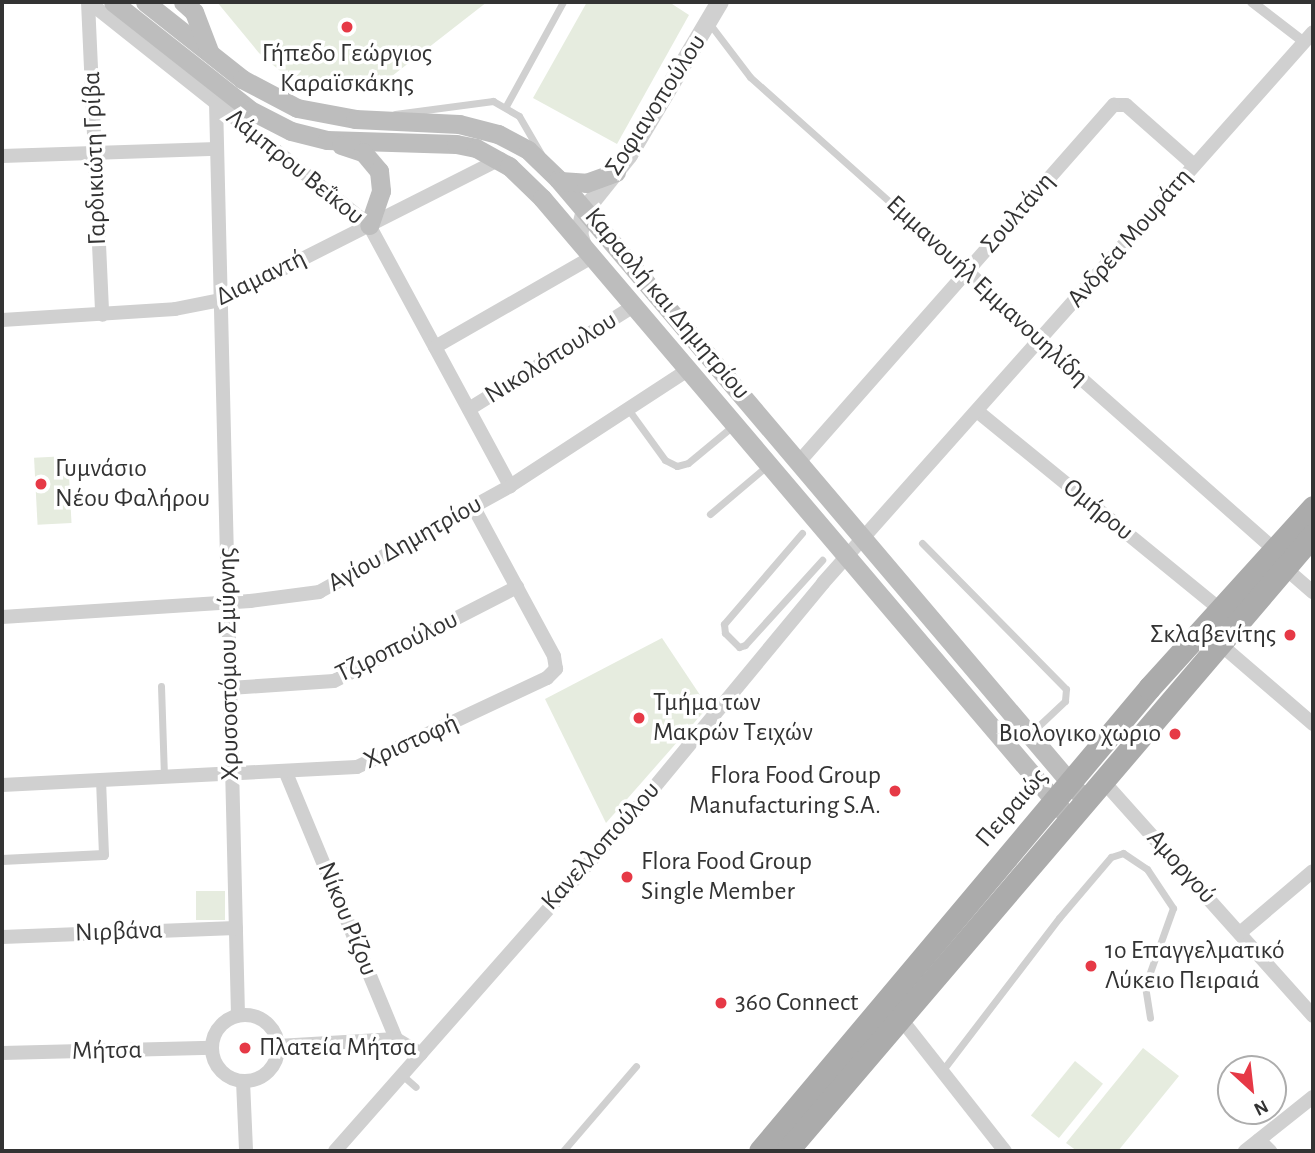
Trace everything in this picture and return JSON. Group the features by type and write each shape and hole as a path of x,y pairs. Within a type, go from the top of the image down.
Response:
{"main road":[{"name":"Καραολή και Δημητρίου","path":"113,2 258,116 291,131 327,140 456,144 499,159 527,181 1070,819"},
{"name":"Καραολή και Δημητρίου","path":"145,2 256,88 297,108 369,120 483,130 516,142 545,165 1086,801"},
{"path":"183,2 194,12 209,52"},
{"path":"327,140 363,152 376,164 381,191 369,225"},
{"path":"560,181 586,183 615,172"},
{"name":"Πειραιώς","path":"788,1151 1220,643 1313,508"},
{"name":"Πειραιώς","path":"760,1151 1220,609 1313,535"}],"street":[{"name":"Λάμπρου Βεΐκου","path":"88,2 369,225 510,486"},
{"name":"Γαρδικιώτη Γρίβα","path":"88,2 102,315"},
{"name":"Σοφιανοπούλου","path":"585,211 615,172 720,2"},
{"path":"1252,2 1309,37"},
{"name":"Ανδρέα Μουράτη","path":"863,538 1309,37"},
{"name":"Χρυσοστόμου Σμύρνης","path":"216,102 238,1016"},
{"name":"Σουλτάνη","path":"799,463 1114,105 1126,106 1194,165"},
{"path":"2,156 217,149"},
{"name":"Διαμαντή","path":"2,320 102,315 221,300 499,159"},
{"path":"435,347 587,251 579,234 585,211"},
{"name":"Εμμανουήλ Εμμανουηλίδη","path":"967,271 1313,592"},
{"name":"Νικολόπουλου","path":"469,409 634,306"},
{"name":"Αγίου Δημητρίου","path":"2,617 228,602 319,592 510,486 688,370"},
{"name":"Ομήρου","path":"977,411 1220,609"},
{"path":"473,506 517,587"},
{"name":"Κανελλοπούλου","path":"335,1151 633,813 863,538"},
{"name":"Χριστοφή","path":"2,785 286,773 378,760 556,669 554,656 517,587"},
{"name":"Τζιροπούλου","path":"230,688 334,681 517,587"},
{"path":"1220,643 1313,724"},
{"name":"Νίκου Ρίζου","path":"286,773 396,1039"},
{"path":"2,860 104,855 102,781"},
{"name":"Αμοργού","path":"1103,781 1313,1016"},
{"path":"1241,933 1313,871"},
{"name":"Νιρβάνα","path":"2,937 236,928"},
{"path":"238,1016 266,1023 278,1046 268,1071 243,1081 220,1069 212,1048 221,1027 238,1016"},
{"path":"901,1019 1005,1151"},
{"path":"278,1046 396,1039 421,1054"},
{"name":"Μήτσα","path":"2,1053 212,1048"},
{"path":"243,1081 246,1151"},
{"path":"1245,1151 1313,1097"},
{"path":"1259,1140 1270,1151"}],"lane":[{"path":"506,106 563,2"},
{"name":"Εμμανουήλ Εμμανουηλίδη","path":"709,22 750,77 967,271"},
{"path":"369,120 474,100 506,106 523,121 545,165"},
{"path":"628,409 665,460 677,466 688,463 735,425"},
{"path":"710,514 769,465"},
{"path":"802,533 724,624 725,634 739,646 745,645 822,560"},
{"path":"922,543 1066,689 1065,701 1030,735"},
{"path":"771,618 783,632"},
{"path":"161,686 164,778"},
{"path":"942,1071 1059,918 1111,857 1123,853 1147,869 1172,908 1145,986 1150,1018"},
{"path":"564,1151 636,1066"},
{"path":"402,1075 416,1087"}],"shaded area":[{"name":"Γήπεδο Γεώργιος Καραϊσκάκης","path":"217,2 487,2 392,76 350,90 312,87 286,76 259,53"},
{"path":"587,2 669,2 689,15 617,144 533,98"},
{"path":"68,456 72,523 38,525 34,458"},
{"path":"662,638 708,707 606,823 545,699"},
{"path":"196,891 225,891 225,920 196,920"},
{"path":"1143,1048 1179,1076 1118,1151 1077,1151 1066,1143"},
{"path":"1075,1061 1103,1084 1059,1138 1031,1115"}],"place":[{"name":"Γήπεδο Γεώργιος Καραϊσκάκης","path":"347,27"},
{"name":"Γυμνάσιο Νέου Φαλήρου","path":"41,484"},
{"name":"Σκλαβενίτης","path":"1290,635"},
{"name":"Τμήμα των Μακρών Τειχών","path":"639,718"},
{"name":"Βιολογικο χωριο","path":"1175,734"},
{"name":"Flora Food Group Manufacturing S.A.","path":"895,791"},
{"name":"Flora Food Group Single Member","path":"627,877"},
{"name":"1ο Επαγγελματικό Λύκειο Πειραιά","path":"1091,966"},
{"name":"360 Connect","path":"721,1003"},
{"name":"Πλατεία Μήτσα","path":"245,1048"}]}
